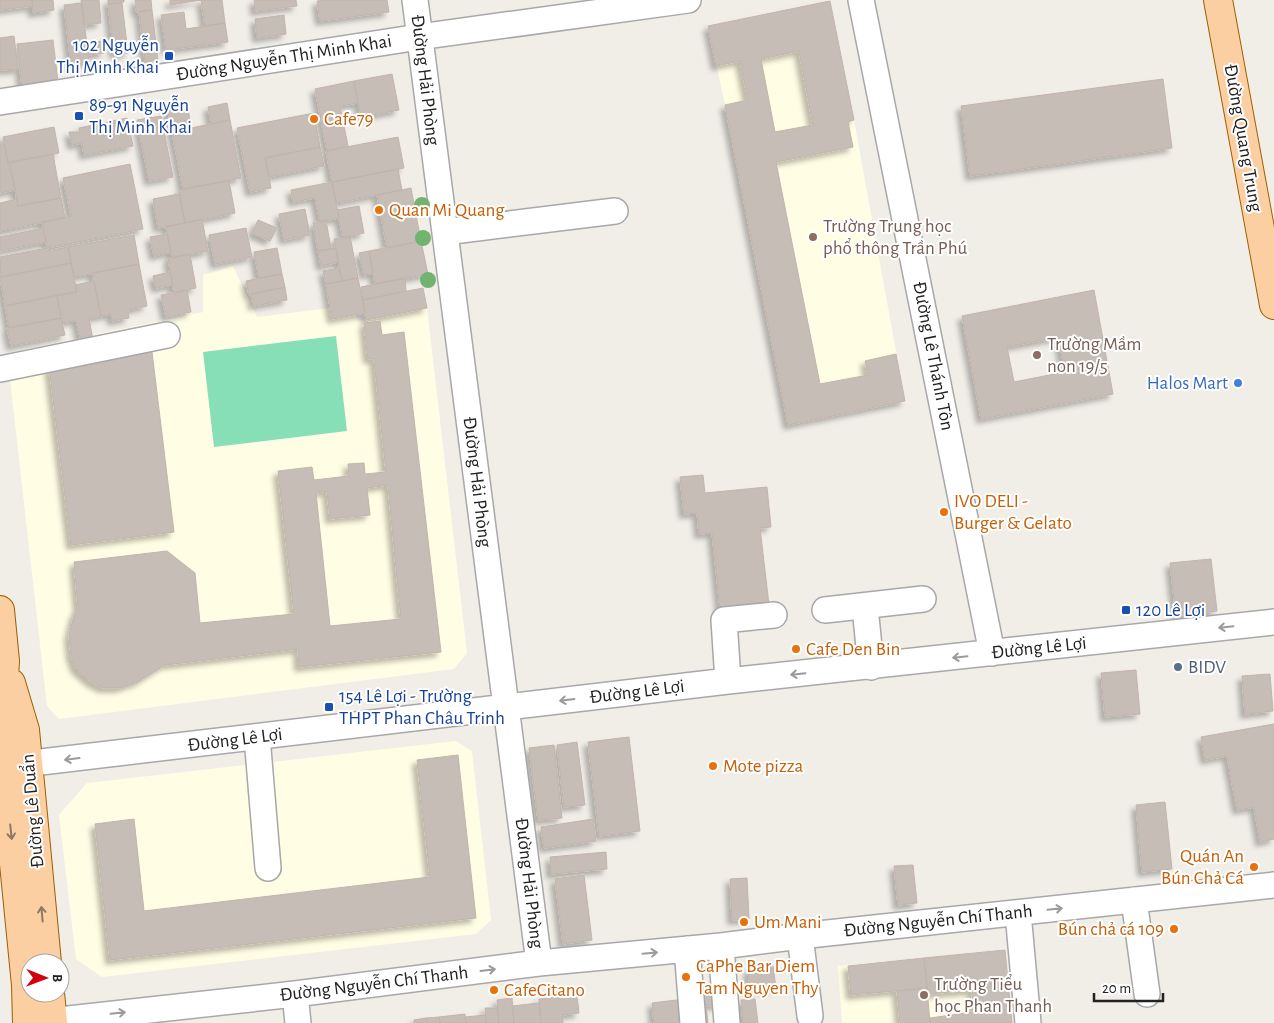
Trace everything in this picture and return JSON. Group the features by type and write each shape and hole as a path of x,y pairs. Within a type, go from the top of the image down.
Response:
{"main road":[{"name":"Đường Quang Trung","path":"1218,0 1274,305"},
{"name":"Đường Lê Duẩn","path":"0,610 5,661 1,732 11,766 45,953"},
{"name":"Đường Lê Duẩn","path":"11,766 9,898 26,985 40,1022"},
{"path":"40,1022 47,1003"}],"street":[{"name":"Đường Hải Phòng","path":"416,0 419,37 539,964"},
{"name":"Đường Nguyễn Thị Minh Khai","path":"0,102 419,37 688,0"},
{"name":"Đường Lê Thánh Tôn","path":"861,0 992,653"},
{"path":"445,232 615,211"},
{"path":"0,369 167,335"},
{"path":"825,610 923,599"},
{"path":"865,607 870,667"},
{"path":"728,682 724,620 774,615"},
{"name":"Đường Lê Lợi","path":"11,766 195,752 257,737 323,737 382,731 507,708 1274,622"},
{"path":"257,737 268,868"},
{"name":"Đường Nguyễn Chí Thanh","path":"40,1022 295,994 539,964 721,946 1274,884"},
{"path":"1134,900 1147,994"},
{"path":"1018,913 1028,1023"},
{"path":"800,936 810,1016"},
{"path":"721,946 727,1023"},
{"path":"687,949 693,1023"},
{"path":"295,994 298,1023"}],"shaded area":[{"name":"Trường Trung học phổ thông Trần Phú","path":"830,1 854,120 905,401 788,425 708,26"},
{"path":"233,266 257,317 354,305 357,321 427,308 467,653 454,669 59,719 47,706 7,353 203,312 203,275"},
{"path":"456,741 472,751 491,920 476,934 102,977 76,959 59,815 87,783"},
{"name":"Trường Tiểu học Phan Thanh","path":"1005,950 1012,1023 842,1023 838,966"}],"green space":[{"path":"336,336 347,431 214,447 203,352"}],"building":[{"path":"0,0 32,0 33,6 0,10"},
{"path":"32,0 53,0 54,10 33,13"},
{"path":"81,0 99,0 101,23 84,25"},
{"path":"108,0 124,0 124,2 108,4"},
{"path":"135,0 151,0 152,10 136,12"},
{"path":"170,0 201,0 170,5"},
{"path":"201,0 222,0 225,23 205,26"},
{"path":"254,0 296,0 297,6 255,11"},
{"path":"387,0 389,12 320,21 317,1"},
{"path":"830,1 854,120 848,122 853,147 776,162 820,384 868,375 865,361 896,354 905,401 788,425 725,105 748,100 740,61 716,66 708,26","holes":["799,51 813,125 775,132 761,59"]},
{"path":"82,3 89,62 71,65 64,5"},
{"path":"122,3 128,53 114,54 108,4"},
{"path":"152,10 158,60 145,62 139,12"},
{"path":"184,12 186,29 225,23 228,42 166,50 161,15"},
{"path":"284,15 286,34 257,38 255,19"},
{"path":"14,36 18,69 0,70 0,38"},
{"path":"53,40 58,82 22,87 17,44"},
{"path":"103,41 104,53 88,55 86,43"},
{"path":"392,74 399,110 361,117 354,81"},
{"path":"1163,79 1172,148 970,176 961,106"},
{"path":"354,81 358,103 340,106 348,146 327,151 315,89"},
{"path":"187,102 191,127 172,132 167,106"},
{"path":"227,103 230,120 211,124 208,107"},
{"path":"314,113 320,147 265,158 271,188 250,192 237,128"},
{"path":"161,116 173,177 149,181 137,120"},
{"path":"127,118 133,146 84,155 82,143 72,145 69,132 80,132 79,128"},
{"path":"230,120 241,178 183,189 172,132"},
{"path":"54,127 59,153 8,163 3,137"},
{"path":"398,137 404,168 332,182 326,151"},
{"path":"4,143 15,190 0,193 0,146"},
{"path":"320,147 324,166 269,177 265,158"},
{"path":"53,154 61,198 18,206 10,162"},
{"path":"130,164 143,229 47,248 42,222 71,216 63,178"},
{"path":"398,169 402,190 336,203 332,182"},
{"path":"229,181 235,213 185,223 179,190"},
{"path":"332,182 339,218 320,222 315,198 293,202 291,190"},
{"path":"411,188 421,241 387,248 377,195"},
{"path":"179,194 185,223 158,228 153,199"},
{"path":"61,198 65,218 0,231 0,203 17,199 18,206"},
{"path":"359,206 364,233 343,238 337,210"},
{"path":"305,209 310,235 284,240 279,214"},
{"path":"202,219 208,251 172,258 166,227"},
{"path":"258,220 277,228 270,241 252,233"},
{"path":"326,220 331,249 318,251 313,223"},
{"path":"43,228 46,242 0,251 0,237"},
{"path":"246,228 252,257 215,264 209,235"},
{"path":"167,234 171,252 154,256 150,237"},
{"path":"134,235 139,264 74,277 68,247"},
{"path":"350,236 358,278 342,281 334,239"},
{"path":"421,241 428,274 375,284 369,251"},
{"path":"68,247 71,263 1,277 0,257 47,248 47,251"},
{"path":"277,248 282,274 259,278 254,252"},
{"path":"336,248 338,262 321,266 318,251"},
{"path":"369,251 373,273 364,275 359,253"},
{"path":"190,254 196,288 174,293 168,258"},
{"path":"71,263 77,292 5,306 0,277"},
{"path":"139,264 147,306 128,310 129,318 112,321 111,314 101,316 92,273"},
{"path":"339,268 342,281 326,284 323,271"},
{"path":"170,272 173,285 156,288 153,276"},
{"path":"282,274 285,287 249,295 246,281"},
{"path":"358,278 365,313 332,319 326,284"},
{"path":"405,278 406,291 363,300 361,287"},
{"path":"94,281 101,316 89,318 93,340 81,342 76,320 62,323 57,295 77,292 75,285"},
{"path":"285,287 287,300 253,306 251,294"},
{"path":"423,288 427,308 366,320 363,300"},
{"path":"187,290 191,312 166,317 161,295"},
{"name":"Trường Mầm non 19/5","path":"1094,290 1113,394 981,419 962,316","holes":["1058,337 1065,372 1014,382 1007,347"]},
{"path":"57,295 61,318 9,328 5,306"},
{"path":"61,318 65,335 11,346 7,328"},
{"path":"380,321 382,335 404,332 441,652 299,667 298,649 165,665 138,682 120,688 103,688 91,682 76,669 71,656 69,636 74,615 78,608 74,562 167,551 195,573 200,623 294,614 278,471 312,467 314,480 349,476 348,464 364,463 365,474 386,472 374,359 368,359 364,323","holes":["388,485 401,619 330,626 316,493 327,491 330,519 370,515 367,488"]},
{"path":"152,352 174,532 71,545 49,365"},
{"path":"703,475 705,493 767,487 771,527 760,528 770,613 721,618 712,533 699,534 697,513 684,514 680,477"},
{"path":"1211,559 1217,611 1176,616 1170,563"},
{"path":"1136,670 1140,714 1105,717 1101,673"},
{"path":"1270,674 1273,711 1245,714 1242,676"},
{"path":"1274,724 1274,839 1260,842 1254,807 1237,810 1227,756 1205,760 1201,737"},
{"path":"629,737 640,831 599,836 588,742"},
{"path":"577,742 585,805 564,807 557,745"},
{"path":"554,745 562,818 538,820 529,748"},
{"path":"458,755 476,918 110,960 95,824 134,819 144,911 430,877 417,760"},
{"path":"1165,802 1172,869 1142,872 1136,805"},
{"path":"593,819 596,841 544,848 541,827"},
{"path":"606,852 607,869 551,874 550,857"},
{"path":"913,865 917,903 898,905 894,866"},
{"path":"584,875 592,940 563,944 555,879"},
{"path":"747,878 749,919 732,920 730,879"},
{"path":"1005,950 1012,1023 930,1023 930,1018 973,1012 972,990 928,994 924,958"},
{"path":"924,958 927,988 851,995 848,966"},
{"path":"773,966 776,988 750,990 748,969"},
{"path":"717,984 720,1005 706,1006 708,1023 696,1023 693,987"},
{"path":"927,988 930,1023 900,1023 897,991"},
{"path":"577,995 579,1013 563,1015 563,1023 541,1023 539,999"},
{"path":"512,998 514,1023 499,1023 497,1000"},
{"path":"685,999 687,1023 654,1023 652,1003"},
{"path":"755,999 758,1023 743,1023 741,1000"},
{"path":"539,1003 541,1023 514,1023 512,1006"},
{"path":"485,1008 497,1008 499,1023 486,1023"},
{"path":"465,1014 466,1023 440,1023 439,1017"},
{"path":"486,1015 486,1023 466,1023 465,1017"},
{"path":"439,1017 440,1023 427,1023 426,1018"},
{"path":"426,1018 427,1023 414,1023 414,1020"}],"place":[{"name":"102 Nguyễn Thị Minh Khai","path":"169,56"},
{"name":"89-91 Nguyễn Thị Minh Khai","path":"79,116"},
{"name":"Cafe79","path":"314,119"},
{"name":"Quan Mi Quang","path":"379,210"},
{"name":"Trường Trung học phổ thông Trần Phú","path":"813,237"},
{"name":"Trường Mầm non 19/5","path":"1037,355"},
{"name":"Halos Mart","path":"1238,383"},
{"name":"IVO DELI - Burger & Gelato","path":"944,512"},
{"name":"120 Lê Lợi","path":"1126,610"},
{"name":"Cafe Den Bin","path":"796,649"},
{"name":"BIDV","path":"1178,667"},
{"name":"154 Lê Lợi - Trường THPT Phan Châu Trinh","path":"329,707"},
{"name":"Mote pizza","path":"713,766"},
{"name":"Quán An Bún Chả Cá","path":"1254,867"},
{"name":"Um Mani","path":"744,922"},
{"name":"Bún chả cá 109","path":"1174,929"},
{"name":"CaPhe Bar Diem Tam Nguyen Thy","path":"686,977"},
{"name":"CafeCitano","path":"494,990"},
{"name":"Trường Tiểu học Phan Thanh","path":"924,995"}]}
